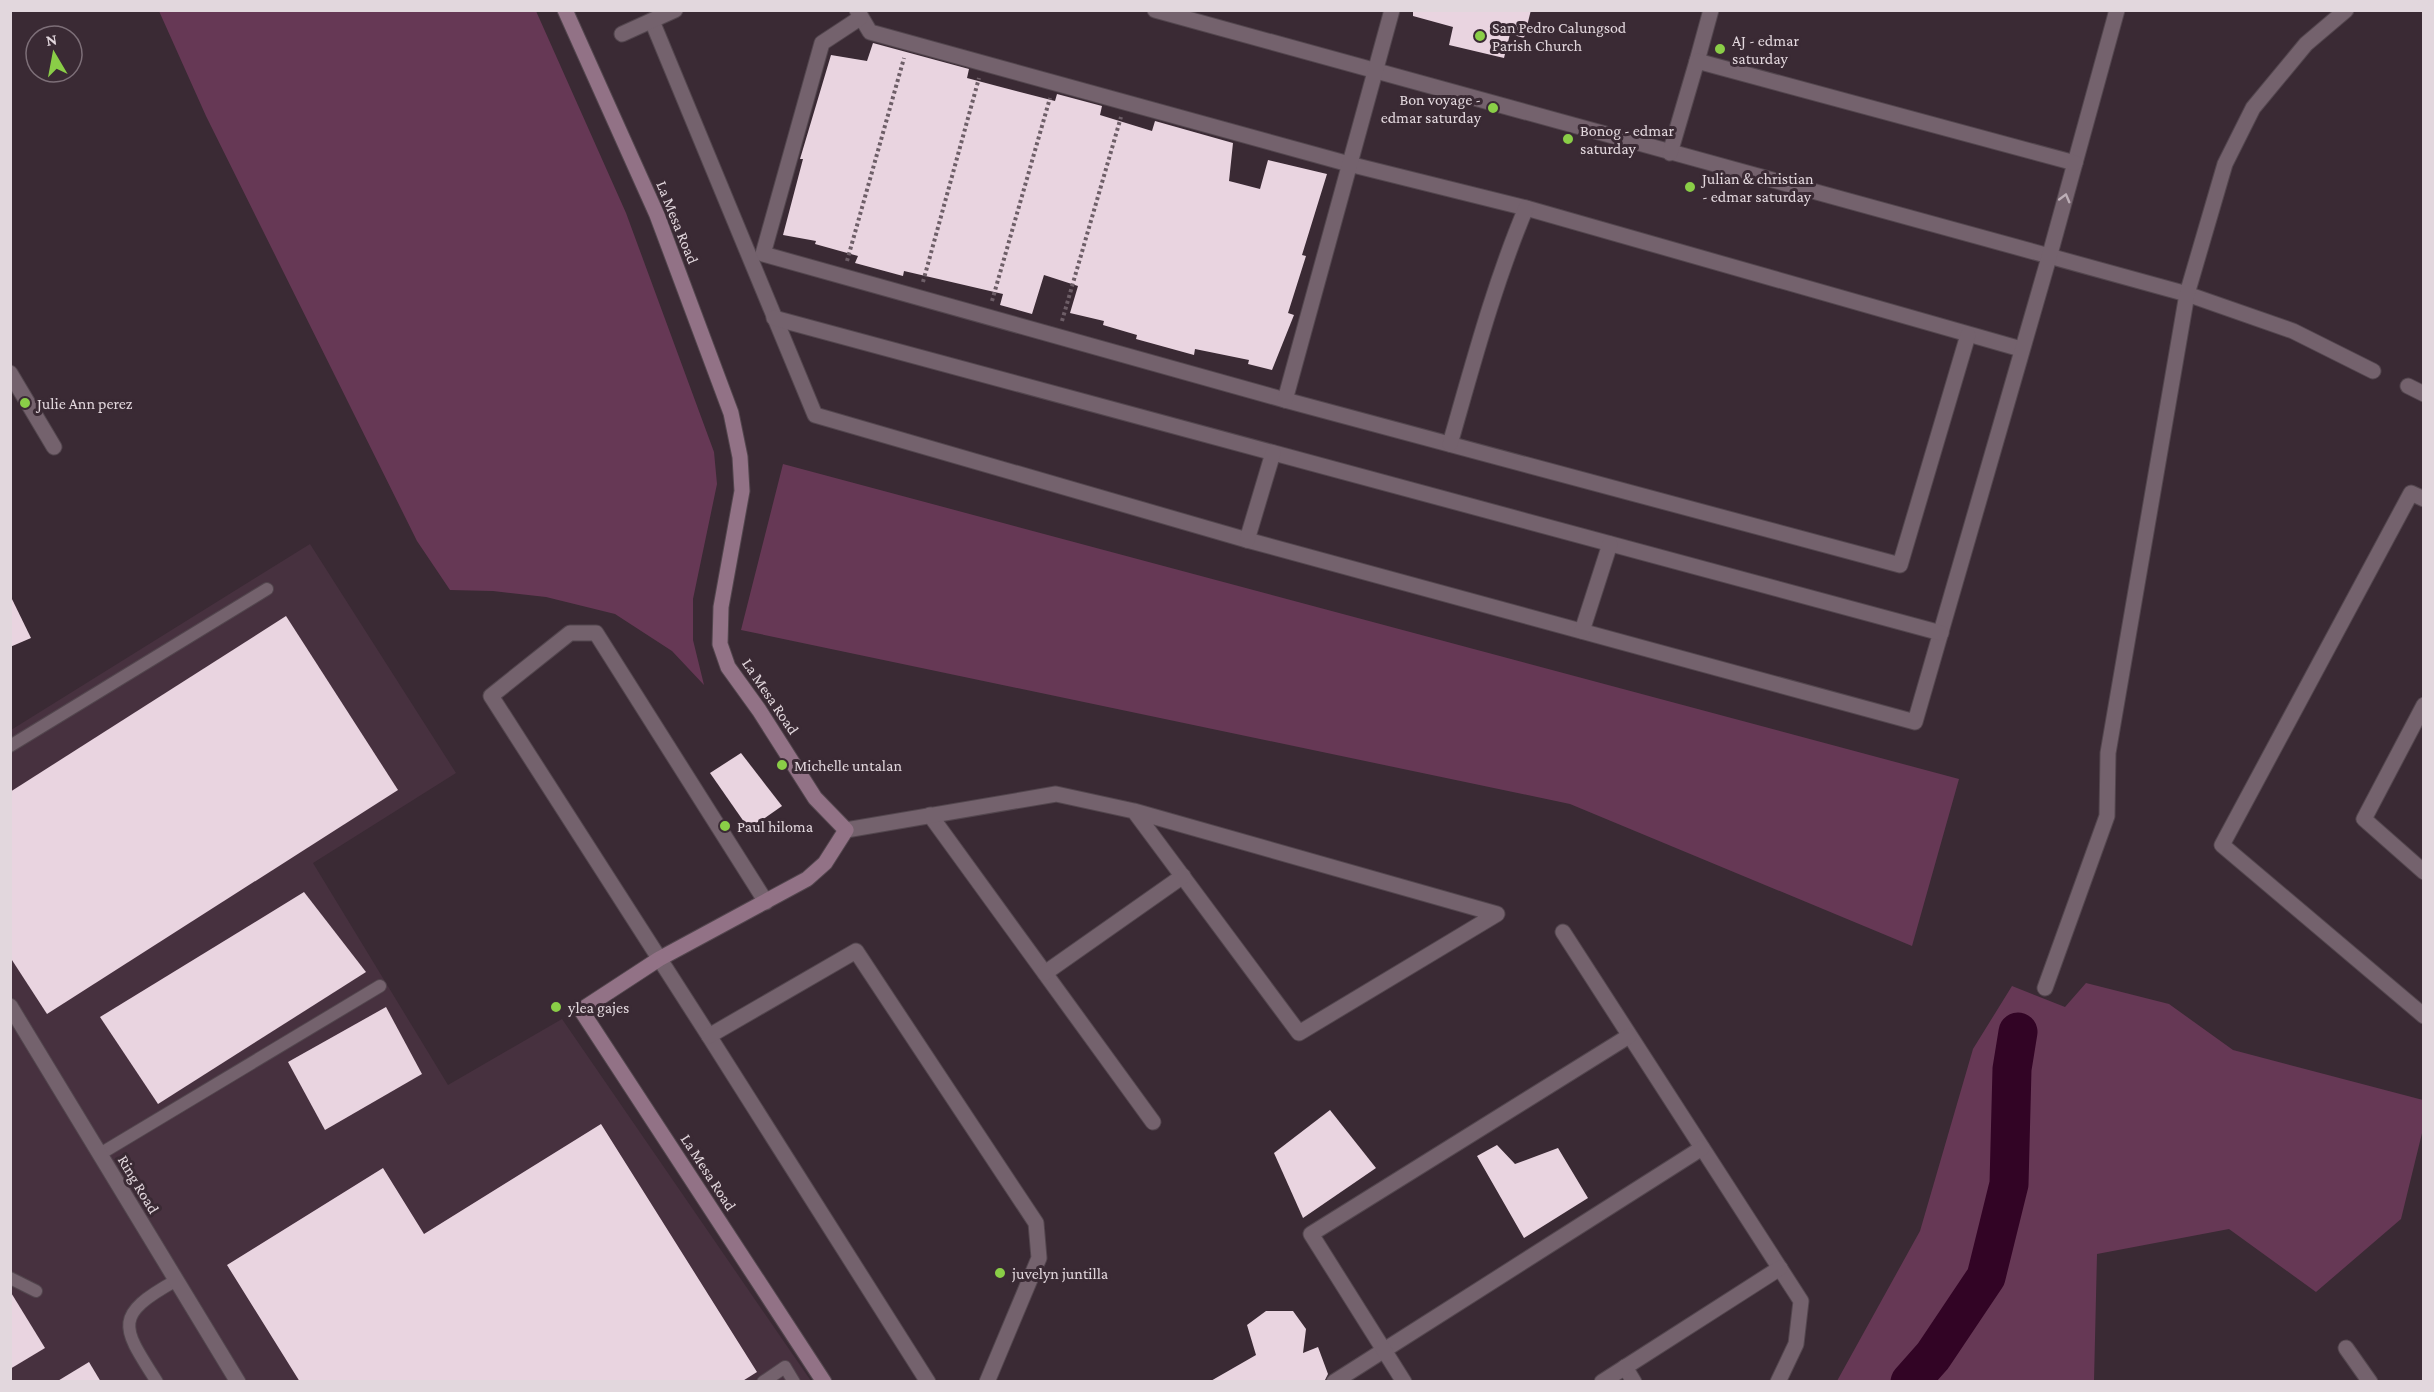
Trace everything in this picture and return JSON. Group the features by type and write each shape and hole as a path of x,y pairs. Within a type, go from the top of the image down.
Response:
{"street":[{"name":"La Mesa Road","path":"565,10 657,215 731,413 740,457 742,491 721,607 720,644 728,667 759,710 815,798 846,830 825,863 807,879 659,959 581,1010 824,1382"},
{"path":"622,34 675,10"},
{"path":"1155,10 1670,153 2050,254 2187,294 2293,331 2373,371"},
{"path":"1285,400 1392,10"},
{"path":"1670,153 1711,10"},
{"path":"652,21 815,415 1247,540 1915,722 2050,254 2117,10"},
{"path":"2045,988 2107,816 2108,753 2187,294 2225,164 2253,108 2306,44 2346,10"},
{"path":"1968,334 1900,565 1285,400 763,254 822,43 858,14 870,32 1349,164 1526,208 2021,349"},
{"path":"1697,61 2074,163"},
{"path":"1450,444 1506,255 1526,208"},
{"path":"774,318 1941,633"},
{"path":"10,373 54,447"},
{"path":"2408,386 2424,394"},
{"path":"1247,540 1273,453"},
{"path":"2424,499 2410,493 2222,845 2424,1016"},
{"path":"1582,631 1610,544"},
{"path":"765,902 596,633 570,633 491,696 710,1036 928,1382"},
{"path":"2424,705 2364,819 2424,872"},
{"path":"846,830 1056,794 1134,811 1497,914 1299,1033 1134,811"},
{"path":"930,815 1153,1122"},
{"path":"1045,973 1183,876"},
{"path":"1563,932 1801,1301 1796,1344 1778,1382"},
{"path":"710,1036 856,951 1036,1223 1039,1258 987,1382"},
{"name":"Ring Road","path":"10,1006 238,1382"},
{"path":"1404,1382 1311,1234 1629,1036"},
{"path":"1334,1382 1702,1148"},
{"path":"1602,1382 1780,1268"},
{"path":"2346,1348 2370,1382"},
{"path":"1625,1367 1634,1382"}],"lane":[{"path":"10,746 267,589"},
{"path":"100,1154 380,986"},
{"path":"10,1278 36,1291"},
{"path":"156,1382 129,1337 129,1323 135,1309 147,1296 175,1281"},
{"path":"763,1382 785,1367 794,1382"}],"path":[{"path":"843,277 908,42"},
{"path":"919,298 983,63"},
{"path":"987,317 1054,83"},
{"path":"1058,336 1126,102"}],"shaded area":[{"path":"159,11 536,11 626,213 714,452 717,484 693,599 693,640 704,685 672,651 615,614 546,597 493,591 450,590 417,541 206,116"},
{"path":"783,464 1959,779 1912,946 1570,804 741,630"},
{"path":"310,544 456,773 313,863 448,1085 562,1019 811,1381 11,1382 11,730"},
{"path":"2086,983 2169,1004 2233,1050 2423,1100 2423,1129 2401,1219 2316,1292 2229,1229 2097,1254 2094,1381 1837,1381 1920,1231 1973,1049 2012,986 2065,1007"}],"building":[{"name":"San Pedro Calungsod Parish Church","path":"1413,10 1531,10 1524,38 1510,34 1504,58 1449,45 1453,27 1413,16"},
{"path":"873,43 969,69 967,78 1055,101 1057,94 1102,106 1100,115 1152,131 1155,121 1233,143 1229,181 1260,189 1268,160 1327,174 1302,255 1306,256 1288,313 1294,315 1272,370 1248,364 1249,360 1195,349 1194,355 1136,339 1137,335 1103,325 1104,321 1070,313 1078,286 1044,275 1032,314 1000,305 1003,294 904,271 903,276 855,263 858,256 815,244 816,241 783,235 803,159 800,159 831,55 867,61"},
{"path":"10,595 31,638 10,647"},
{"path":"286,616 398,790 47,1014 10,957 10,792"},
{"path":"741,753 782,806 749,829 710,773"},
{"path":"304,892 366,972 158,1104 100,1017"},
{"path":"386,1007 422,1074 325,1130 288,1062"},
{"path":"1330,1110 1376,1168 1303,1218 1274,1153"},
{"path":"601,1124 757,1372 741,1382 300,1382 227,1265 383,1168 424,1234"},
{"path":"1497,1145 1515,1164 1558,1148 1588,1198 1524,1238 1477,1156"},
{"path":"10,1291 45,1348 10,1369"},
{"path":"1266,1311 1293,1311 1306,1329 1303,1353 1318,1347 1328,1374 1324,1382 1209,1382 1256,1355 1247,1325"},
{"path":"89,1362 101,1382 56,1382"}],"waterway":[{"path":"1910,1382 1933,1356 1986,1277 2009,1184 2012,1069 2018,1032"}],"place":[{"name":"San Pedro Calungsod Parish Church","path":"1480,36"},
{"name":"AJ - edmar saturday","path":"1720,49"},
{"name":"Bon voyage - edmar saturday","path":"1493,108"},
{"name":"Bonog - edmar saturday","path":"1568,139"},
{"name":"Julian & christian - edmar saturday","path":"1690,187"},
{"name":"Julie Ann perez","path":"25,403"},
{"name":"Michelle untalan","path":"782,765"},
{"name":"Paul hiloma","path":"725,826"},
{"name":"ylea gajes","path":"556,1007"},
{"name":"juvelyn juntilla","path":"1000,1273"}]}
